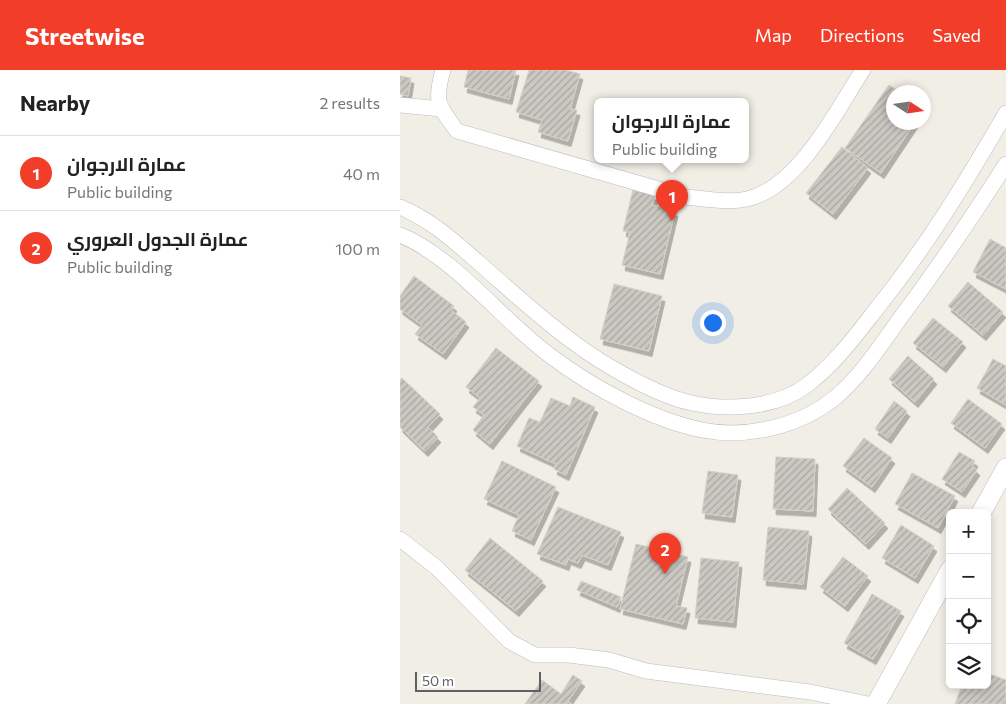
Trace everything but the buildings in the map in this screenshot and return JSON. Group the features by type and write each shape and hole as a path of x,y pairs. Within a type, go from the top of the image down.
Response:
{"street":[{"path":"443,70 436,92 440,109 457,130 686,197 723,200 740,199 769,190 789,174 808,153 863,70"},
{"path":"400,105 440,109"},
{"path":"400,206 417,214 445,233 574,343 627,376 690,403 711,406 758,404 782,398 805,386 832,364 910,265 955,200 1006,113"},
{"path":"400,235 415,241 450,268 551,357 590,381 672,422 703,430 764,431 818,409 837,396 865,366 960,237 1006,164"},
{"path":"983,509 1006,468"},
{"path":"400,539 437,568 509,641 535,655 569,655 609,660 646,671 810,692 868,704"},
{"path":"876,704 946,577"}],"place":[{"name":"عمارة الارجوان","path":"672,221"},
{"name":"عمارة الجدول العروري","path":"665,574"}]}
